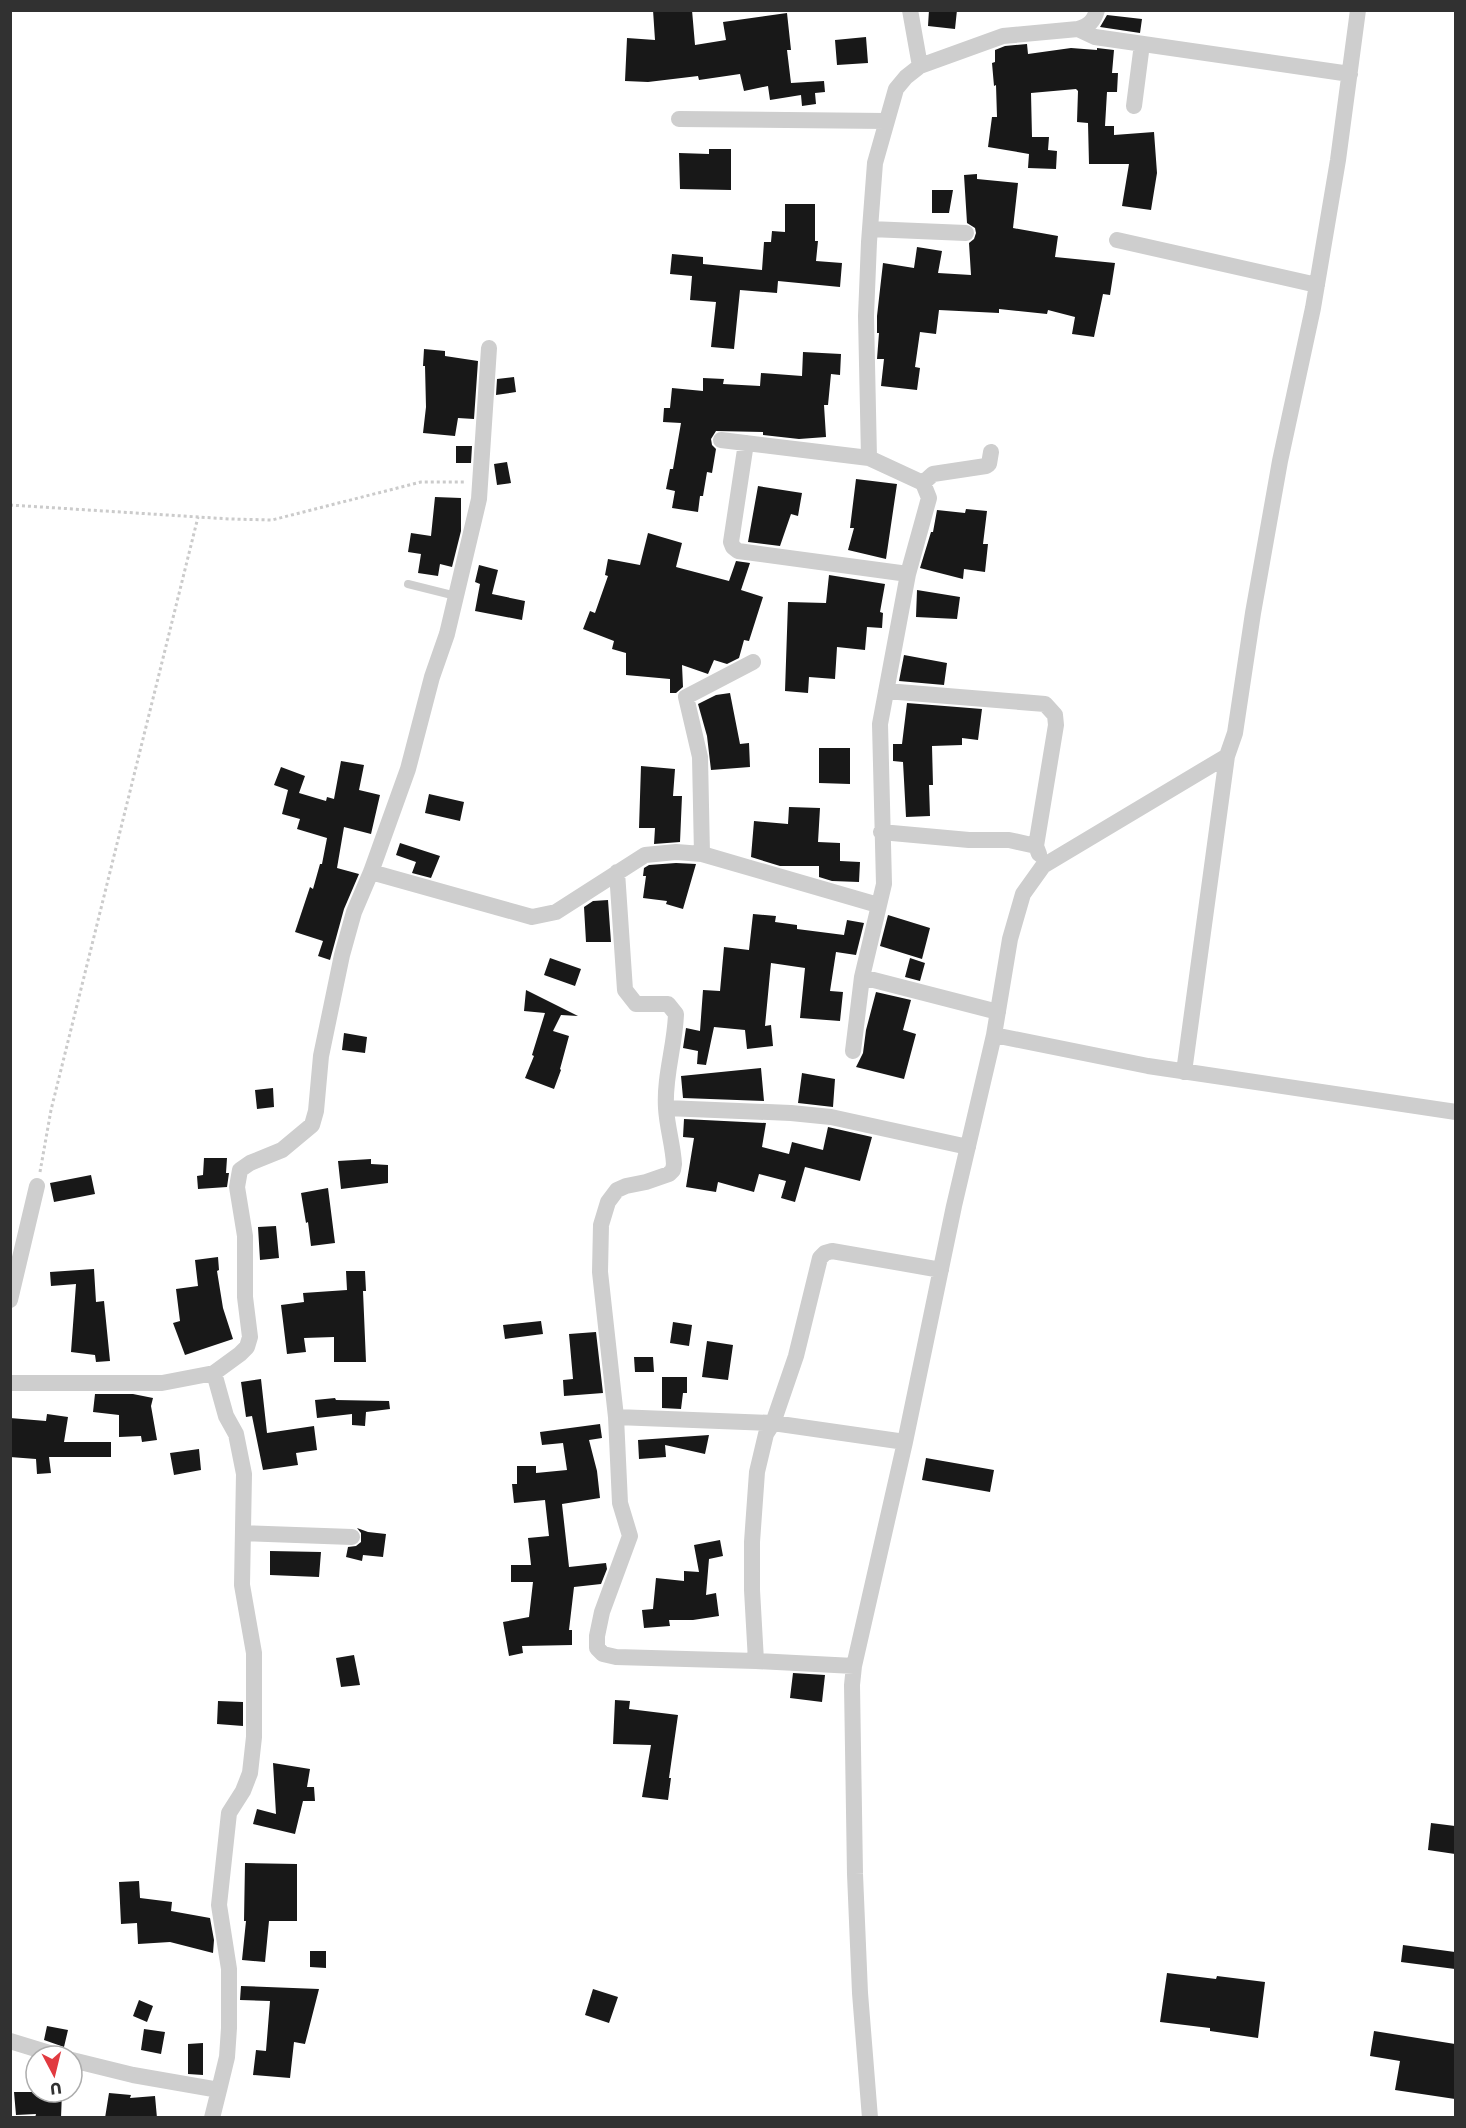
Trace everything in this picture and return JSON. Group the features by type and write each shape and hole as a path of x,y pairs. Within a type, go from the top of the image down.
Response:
{"street":[{"path":"910,10 920,66"},
{"path":"869,458 866,316 870,229 875,163 896,89 920,66 1003,36 1078,29 1087,26 1095,18 1097,10"},
{"path":"1184,1072 1227,756 1235,733 1278,472 1317,285 1338,160 1359,10"},
{"path":"1078,29 1095,38 1350,74"},
{"path":"1134,106 1142,44"},
{"path":"679,119 886,121"},
{"path":"870,229 966,233"},
{"path":"1117,240 1317,285"},
{"path":"10,1383 162,1383 214,1372 247,1347 250,1337 245,1297 245,1236 237,1187 240,1170 250,1163 282,1150 312,1125 316,1110 321,1056 342,955 354,912 408,769 432,677 447,634 479,499 489,348"},
{"path":"721,440 869,458 923,483 929,498 908,574 880,724 884,884 862,977 853,1051"},
{"path":"746,443 732,547 738,551 908,574"},
{"path":"923,483 933,474 986,466 989,464 991,452"},
{"path":"702,854 700,757 686,697 753,662"},
{"path":"886,691 1045,704 1055,715 1056,725 1036,846 1043,866"},
{"path":"870,2118 855,1874 852,1685 854,1666 994,1035 1010,939 1023,894 1043,866 1227,756"},
{"path":"882,832 969,840 1009,840 1036,846"},
{"path":"371,872 532,916 556,912 645,855 676,852 702,854 878,905"},
{"path":"617,872 625,990 636,1004 668,1005 676,1014 674,1044 667,1071 666,1108 674,1154 673,1170 669,1174 617,1191 608,1202 601,1225 600,1272 616,1417 620,1503 630,1536 602,1612 597,1648 603,1654 616,1658 854,1666"},
{"path":"862,977 998,1012"},
{"path":"994,1035 1184,1072 1455,1112"},
{"path":"666,1108 831,1117 968,1148"},
{"path":"10,1300 37,1186"},
{"path":"756,1661 752,1542 757,1472 766,1434 773,1423 796,1356 820,1258 832,1251 941,1270"},
{"path":"212,2118 227,2057 229,2028 229,1969 219,1905 224,1856 229,1813 243,1791 250,1773 255,1737 254,1653 242,1585 244,1474 236,1434 226,1416 214,1372"},
{"path":"616,1417 773,1423 905,1442"},
{"path":"243,1533 352,1538"},
{"path":"84,2063 133,2075 219,2090"}],"lane":[{"path":"408,584 456,596"}],"path":[{"path":"10,505 198,518 272,520 421,482 480,483"},
{"path":"37,1186 53,1099 198,518"}],"building":[{"path":"653,10 692,10 695,45 726,40 723,22 787,13 791,50 787,50 791,83 824,81 825,92 815,93 816,104 802,106 801,95 770,100 768,86 744,91 740,74 699,80 698,76 648,82 625,81 627,38 655,40"},
{"path":"929,10 957,10 955,29 928,26"},
{"path":"1107,15 1142,19 1140,33 1100,27"},
{"path":"866,37 868,63 837,65 835,40"},
{"path":"1027,44 1028,54 1071,48 1114,50 1112,73 1118,73 1117,92 1107,92 1105,126 1114,126 1114,135 1154,132 1157,173 1151,210 1122,206 1129,164 1089,164 1088,123 1077,122 1078,91 1076,89 1031,93 1032,137 1049,137 1048,150 1057,151 1056,169 1028,168 1029,154 988,147 992,117 997,117 996,85 994,86 992,63 995,62 995,50 1005,46"},
{"path":"709,149 731,149 731,190 680,189 679,153 709,154"},
{"path":"977,174 977,179 1018,183 1013,228 1058,236 1055,257 1115,263 1110,295 1103,294 1094,337 1072,334 1075,317 1048,310 1047,314 999,309 999,313 939,310 936,334 920,332 915,367 920,368 917,390 881,386 884,359 877,359 879,333 877,333 877,316 883,263 914,268 917,247 942,251 938,273 971,275 969,243 974,239 976,233 975,228 967,223 964,175"},
{"path":"932,190 953,190 949,213 932,213"},
{"path":"785,204 815,204 815,241 818,241 816,261 842,263 840,287 778,281 777,293 740,290 734,349 711,347 716,302 690,300 692,276 670,274 672,254 703,257 703,264 762,270 764,242 771,242 772,231 785,232"},
{"path":"424,349 445,351 445,356 478,361 474,419 458,418 455,436 423,433 426,407"},
{"path":"803,352 841,354 840,375 831,374 828,405 824,405 826,437 799,439 763,435 763,432 716,431 711,439 716,449 712,473 707,472 698,512 672,508 675,491 666,489 670,469 673,469 681,423 663,422 664,408 670,408 672,388 703,391 703,378 724,379 723,384 760,386 761,373 802,376"},
{"path":"514,377 516,392 496,395 497,379"},
{"path":"456,446 472,446 471,463 456,463"},
{"path":"507,462 511,483 497,485 494,464"},
{"path":"856,479 897,484 886,559 848,550 854,528 850,528"},
{"path":"758,486 802,493 798,516 791,514 780,546 748,542"},
{"path":"435,497 461,498 461,531 452,567 440,564 438,576 418,573 421,554 408,552 411,533 431,536"},
{"path":"966,509 987,511 983,544 988,544 985,572 964,569 963,579 920,568 931,532 933,532 937,510 965,513"},
{"path":"648,533 682,543 676,567 729,581 736,561 750,563 741,590 763,597 749,641 744,640 739,658 727,664 714,660 708,674 682,665 683,687 676,693 670,693 670,679 626,675 626,653 612,649 614,641 583,629 590,611 595,613 608,576 605,575 608,559 640,565"},
{"path":"479,565 498,570 492,594 525,601 522,620 475,611 480,584 475,582"},
{"path":"829,575 885,584 880,612 883,613 882,628 867,627 865,650 837,647 835,679 809,677 808,693 785,691 788,602 826,603"},
{"path":"917,590 960,597 957,619 916,617"},
{"path":"904,655 947,663 944,685 899,681"},
{"path":"730,693 740,744 749,743 750,767 711,770 707,736 698,704 716,695"},
{"path":"907,703 982,709 978,740 962,738 962,745 932,746 933,785 929,785 930,816 906,817 903,762 893,761 893,744 902,744"},
{"path":"819,748 850,748 850,784 819,783"},
{"path":"341,761 364,765 359,790 380,795 371,834 344,827 337,868 359,874 344,909 330,960 318,956 323,941 295,932 310,887 313,889 320,864 322,864 327,838 297,829 300,819 282,814 288,790 274,785 281,767 305,776 299,793 326,801 327,797 334,799"},
{"path":"641,766 675,769 673,796 682,796 680,842 654,844 655,828 639,828"},
{"path":"429,794 464,802 460,821 425,813"},
{"path":"789,807 820,808 818,842 840,843 840,861 860,862 859,882 832,881 819,877 819,866 780,866 751,857 754,821 788,824"},
{"path":"400,843 440,856 431,878 412,873 416,862 396,855"},
{"path":"696,864 683,909 666,904 667,901 643,898 646,876 643,876 644,868 649,865"},
{"path":"608,900 611,942 586,942 584,907 593,901"},
{"path":"753,914 776,916 775,922 797,925 797,929 844,935 847,920 864,923 856,955 836,952 830,991 843,992 840,1021 800,1018 805,968 771,963 765,1026 771,1025 773,1046 747,1049 745,1030 714,1027 706,1065 697,1064 698,1051 683,1048 686,1028 700,1031 703,990 720,991 724,947 749,950"},
{"path":"888,915 930,928 922,959 880,946"},
{"path":"550,958 581,969 575,986 544,975"},
{"path":"910,958 925,963 920,981 905,977"},
{"path":"526,990 578,1016 561,1015 553,1031 569,1036 554,1089 525,1078 534,1056 532,1055 545,1013 524,1011"},
{"path":"876,992 911,1000 903,1030 916,1034 904,1079 856,1067 863,1053 866,1030"},
{"path":"344,1033 367,1037 365,1053 342,1050"},
{"path":"761,1068 764,1101 683,1098 681,1076"},
{"path":"802,1073 835,1079 833,1107 798,1103"},
{"path":"273,1088 274,1107 257,1109 255,1090"},
{"path":"684,1119 766,1123 762,1147 789,1154 792,1142 823,1150 828,1127 872,1137 860,1181 805,1167 795,1202 781,1198 786,1181 759,1174 754,1192 718,1182 716,1192 686,1187 694,1138 683,1137"},
{"path":"204,1158 227,1158 226,1173 229,1173 227,1187 198,1189 197,1176 203,1175"},
{"path":"371,1159 371,1164 388,1165 388,1183 341,1189 338,1161"},
{"path":"91,1175 95,1194 54,1202 50,1183"},
{"path":"328,1188 335,1243 311,1246 301,1193"},
{"path":"276,1226 279,1258 260,1260 258,1227"},
{"path":"218,1257 219,1270 217,1271 223,1308 233,1339 185,1355 173,1323 180,1321 176,1289 198,1286 195,1260"},
{"path":"94,1269 96,1302 104,1301 110,1361 96,1362 95,1355 71,1352 76,1284 51,1286 50,1272"},
{"path":"346,1271 365,1271 366,1291 363,1291 366,1362 334,1362 334,1337 304,1338 306,1352 287,1354 281,1305 304,1302 303,1293 347,1290"},
{"path":"541,1321 543,1334 505,1339 503,1325"},
{"path":"673,1322 692,1325 689,1346 670,1343"},
{"path":"596,1332 603,1393 564,1396 563,1380 573,1379 569,1334"},
{"path":"707,1341 733,1345 728,1380 702,1377"},
{"path":"634,1357 653,1357 654,1372 635,1372"},
{"path":"662,1377 687,1377 687,1393 683,1393 681,1409 662,1408"},
{"path":"261,1379 267,1433 314,1426 317,1450 296,1453 298,1465 263,1470 252,1416 246,1417 241,1382"},
{"path":"95,1394 133,1394 153,1398 151,1406 157,1440 142,1442 141,1436 119,1437 119,1415 93,1412"},
{"path":"335,1398 336,1400 389,1401 390,1409 366,1412 365,1426 352,1425 352,1414 317,1418 315,1400"},
{"path":"47,1414 68,1417 64,1442 111,1442 111,1457 49,1457 51,1473 37,1474 36,1459 10,1457 10,1418 46,1421"},
{"path":"600,1424 602,1438 589,1440 597,1471 600,1498 562,1504 569,1567 606,1563 607,1569 601,1584 574,1587 569,1630 572,1630 572,1645 522,1646 523,1653 509,1656 503,1622 529,1617 533,1582 511,1582 511,1565 531,1565 528,1538 549,1536 545,1500 514,1503 512,1484 517,1484 517,1466 536,1466 536,1473 567,1470 563,1443 542,1445 540,1432"},
{"path":"709,1435 705,1454 665,1445 666,1457 639,1459 638,1440"},
{"path":"199,1449 201,1470 174,1475 170,1453"},
{"path":"926,1458 994,1470 990,1492 922,1480"},
{"path":"357,1528 386,1534 383,1557 363,1555 362,1561 346,1557 348,1547 356,1546 361,1542 361,1533"},
{"path":"720,1540 723,1556 709,1559 706,1595 716,1593 719,1616 693,1620 669,1620 670,1626 644,1628 642,1610 653,1609 656,1578 684,1581 684,1571 699,1572 694,1545"},
{"path":"270,1551 321,1552 319,1577 270,1575"},
{"path":"354,1655 360,1685 341,1687 336,1658"},
{"path":"793,1673 825,1675 822,1702 790,1698"},
{"path":"615,1700 630,1701 629,1709 678,1715 668,1800 642,1797 651,1745 613,1744"},
{"path":"218,1701 243,1702 243,1726 217,1724"},
{"path":"273,1763 310,1769 307,1787 314,1787 315,1801 303,1801 295,1834 253,1824 257,1809 276,1814"},
{"path":"1431,1823 1455,1826 1455,1854 1428,1850"},
{"path":"245,1863 297,1864 297,1921 269,1921 265,1962 242,1960 246,1921 244,1921"},
{"path":"139,1881 140,1898 172,1902 171,1911 210,1918 214,1940 213,1953 170,1942 138,1944 137,1923 121,1924 119,1882"},
{"path":"1403,1945 1455,1952 1455,1969 1401,1962"},
{"path":"310,1951 326,1951 326,1968 310,1967"},
{"path":"1167,1973 1265,1982 1258,2038 1210,2031 1210,2028 1160,2022"},
{"path":"241,1986 319,1989 305,2044 294,2042 290,2078 253,2075 256,2050 266,2051 270,2001 240,2000"},
{"path":"593,1989 618,1997 609,2023 585,2015"},
{"path":"139,2000 153,2006 147,2022 133,2016"},
{"path":"47,2026 68,2030 65,2044 44,2040"},
{"path":"144,2029 165,2032 161,2054 141,2050"},
{"path":"1374,2031 1455,2044 1455,2099 1395,2090 1400,2061 1370,2056"},
{"path":"203,2043 203,2075 188,2074 188,2044"},
{"path":"14,2092 24,2092 24,2104 62,2104 61,2118 35,2118 36,2114 16,2115"},
{"path":"109,2093 131,2095 130,2098 155,2096 157,2118 105,2118"}]}
